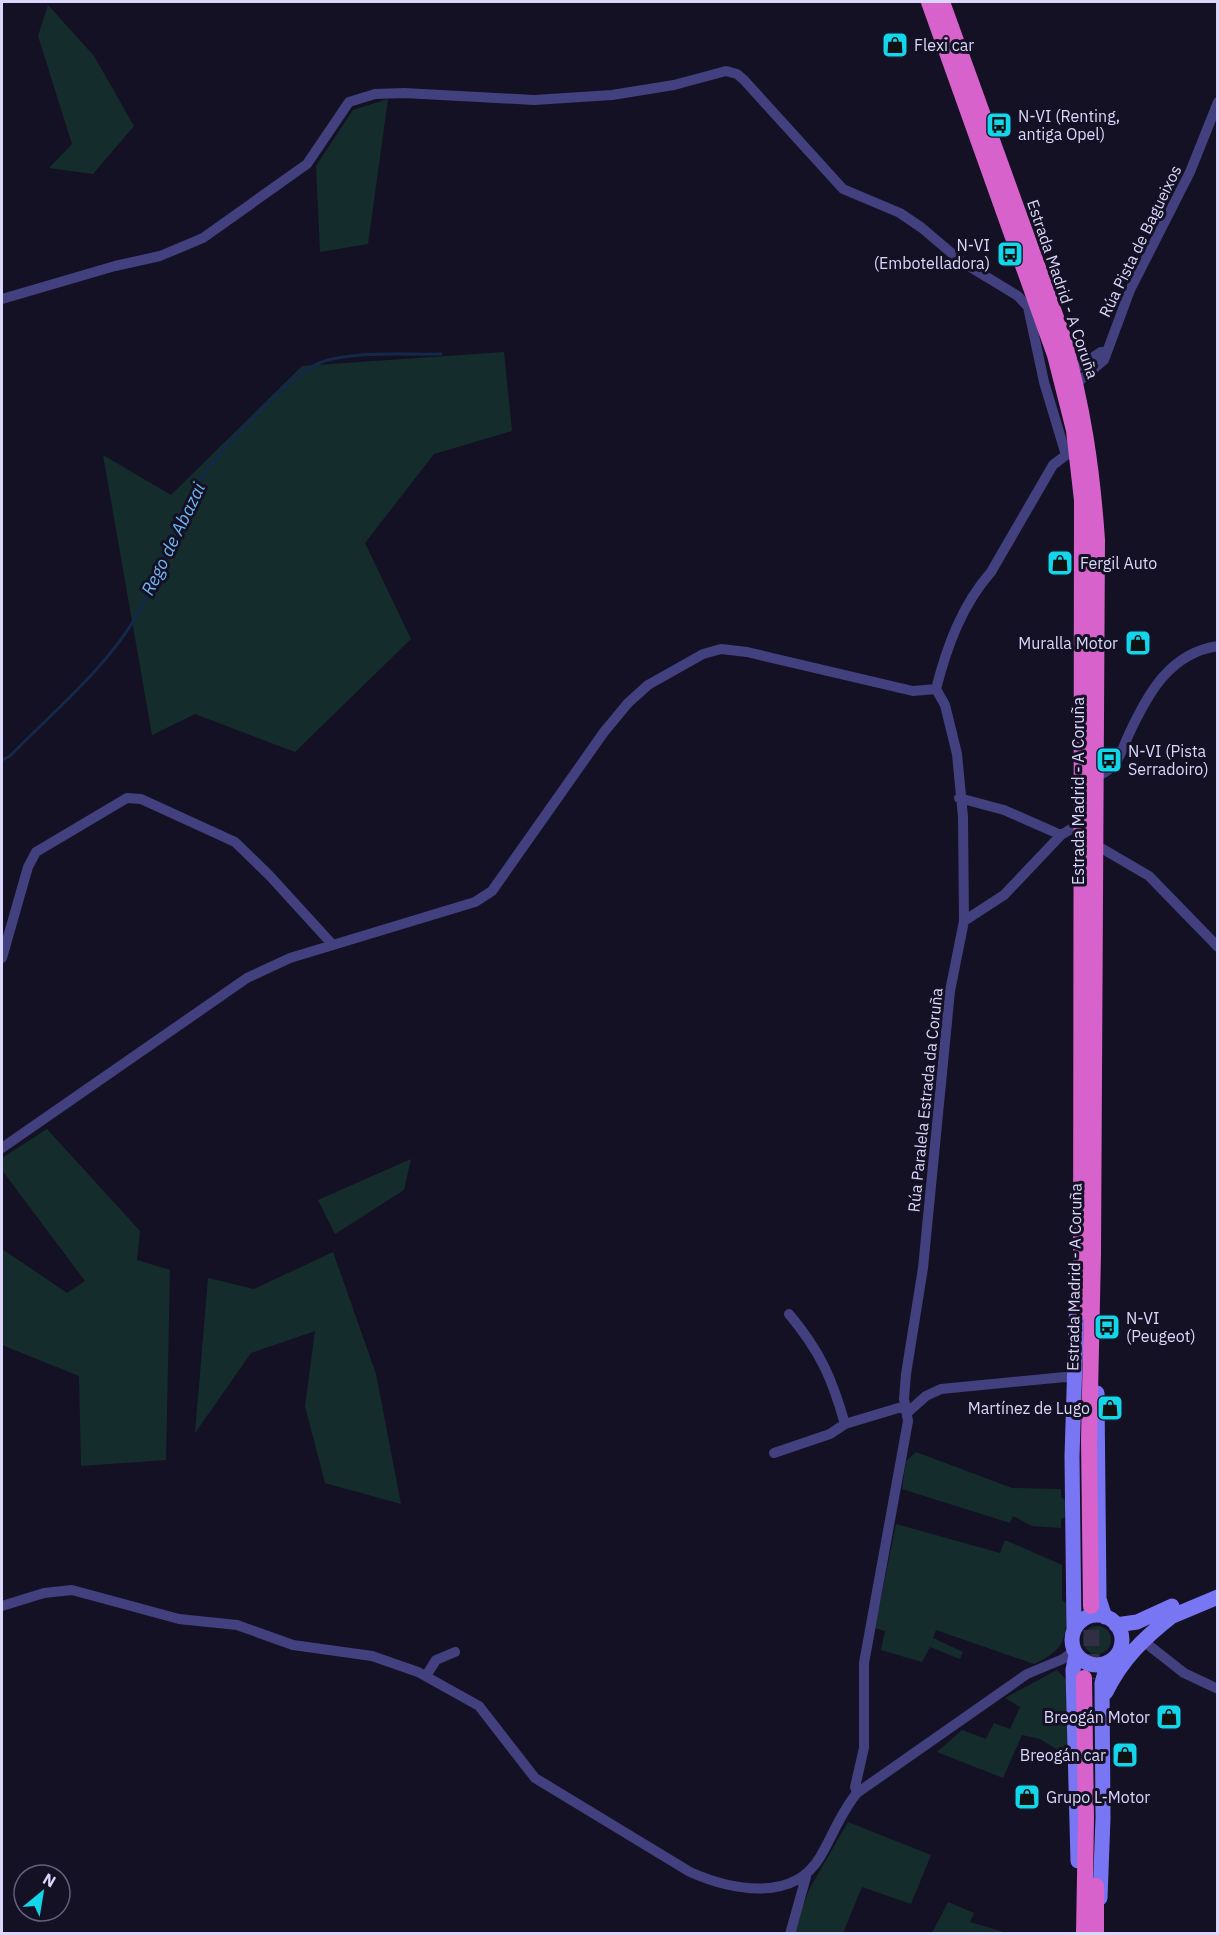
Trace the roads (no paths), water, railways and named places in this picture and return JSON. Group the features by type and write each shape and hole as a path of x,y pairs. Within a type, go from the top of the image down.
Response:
{"highway":[{"name":"Estrada Madrid - A Coruña","path":"929,2 1030,302 1055,355 1074,430 1072,455 1084,550 1082,830 1086,1255 1089,1440 1098,1613"},
{"name":"Estrada Madrid - A Coruña","path":"942,2 1078,374 1092,464 1097,540 1096,844 1086,1255"},
{"path":"1083,1934 1088,1679 1097,1934"}],"main road":[{"path":"1083,1934 1076,1788 1073,1670 1075,1653 1072,1636 1074,1629 1074,1378 1086,1255"},
{"path":"1074,1629 1098,1613 1137,1622 1218,1586"},
{"path":"1097,1934 1103,1818 1102,1683 1108,1662 1120,1647 1139,1631 1218,1598"},
{"path":"1098,1613 1121,1639 1120,1647"},
{"path":"1102,1702 1114,1676 1142,1640 1172,1616"},
{"path":"1075,1653 1091,1664 1108,1662"}],"street":[{"path":"2,299 115,266 160,256 203,238 308,164 349,102 358,98 404,93 534,100 612,95 674,85 726,71 737,74 744,80 843,189 900,213 922,228 962,262 1030,302 1050,392 1072,455 1053,465 991,572 978,587 960,618 936,688 913,691 747,652 721,649 703,654 648,685 628,702 604,732 492,891 475,902 332,944 290,958 247,978 2,1148"},
{"name":"Rúa Pista de Bagueixos","path":"1078,374 1101,364 1130,290 1190,172 1218,102"},
{"path":"1078,374 1101,352 1106,353"},
{"path":"1096,777 1112,770 1151,694 1175,662 1203,648 1218,646"},
{"name":"Rúa Paralela Estrada da Coruña","path":"857,1793 855,1787 864,1748 864,1663 908,1421 906,1374 924,1257 950,991 964,921 963,817 959,798 957,754 945,705 936,688"},
{"path":"2,958 28,867 36,852 127,798 141,799 235,842 332,944"},
{"path":"959,798 1004,810 1061,835"},
{"path":"964,921 1004,895 1061,835 1071,829 1082,830"},
{"path":"1096,844 1149,876 1218,946"},
{"path":"789,1314 820,1353 836,1393 845,1424"},
{"path":"774,1453 830,1434 845,1424 906,1409 941,1389 1074,1378"},
{"path":"2,1606 44,1593 72,1590 179,1619 237,1625 293,1645 372,1656 426,1676 479,1706 535,1778 690,1872 713,1882 745,1889 784,1885 806,1877"},
{"path":"1142,1640 1184,1673 1218,1689"},
{"path":"426,1676 436,1660 455,1652"},
{"path":"790,1934 806,1877 820,1858 845,1807 857,1793 1027,1674 1075,1653"}],"waterway":[{"name":"Rego de Abazai","path":"2,760 10,756 111,653 137,615 149,592 186,502 206,471 230,442 296,377 320,363 342,357 370,354 441,354"}],"tunnel":[{"path":"1091,1606 1092,1679"}],"place":[{"name":"Flexi car","path":"895,45"},
{"name":"N-VI (Renting, antiga Opel)","path":"999,125"},
{"name":"N-VI (Embotelladora)","path":"1010,254"},
{"name":"Fergil Auto","path":"1060,563"},
{"name":"Muralla Motor","path":"1138,643"},
{"name":"N-VI (Pista Serradoiro)","path":"1109,760"},
{"name":"N-VI (Peugeot)","path":"1107,1327"},
{"name":"Martínez de Lugo","path":"1110,1408"},
{"name":"Breogán Motor","path":"1169,1717"},
{"name":"Breogán car","path":"1125,1755"},
{"name":"Grupo L-Motor","path":"1027,1797"}]}
